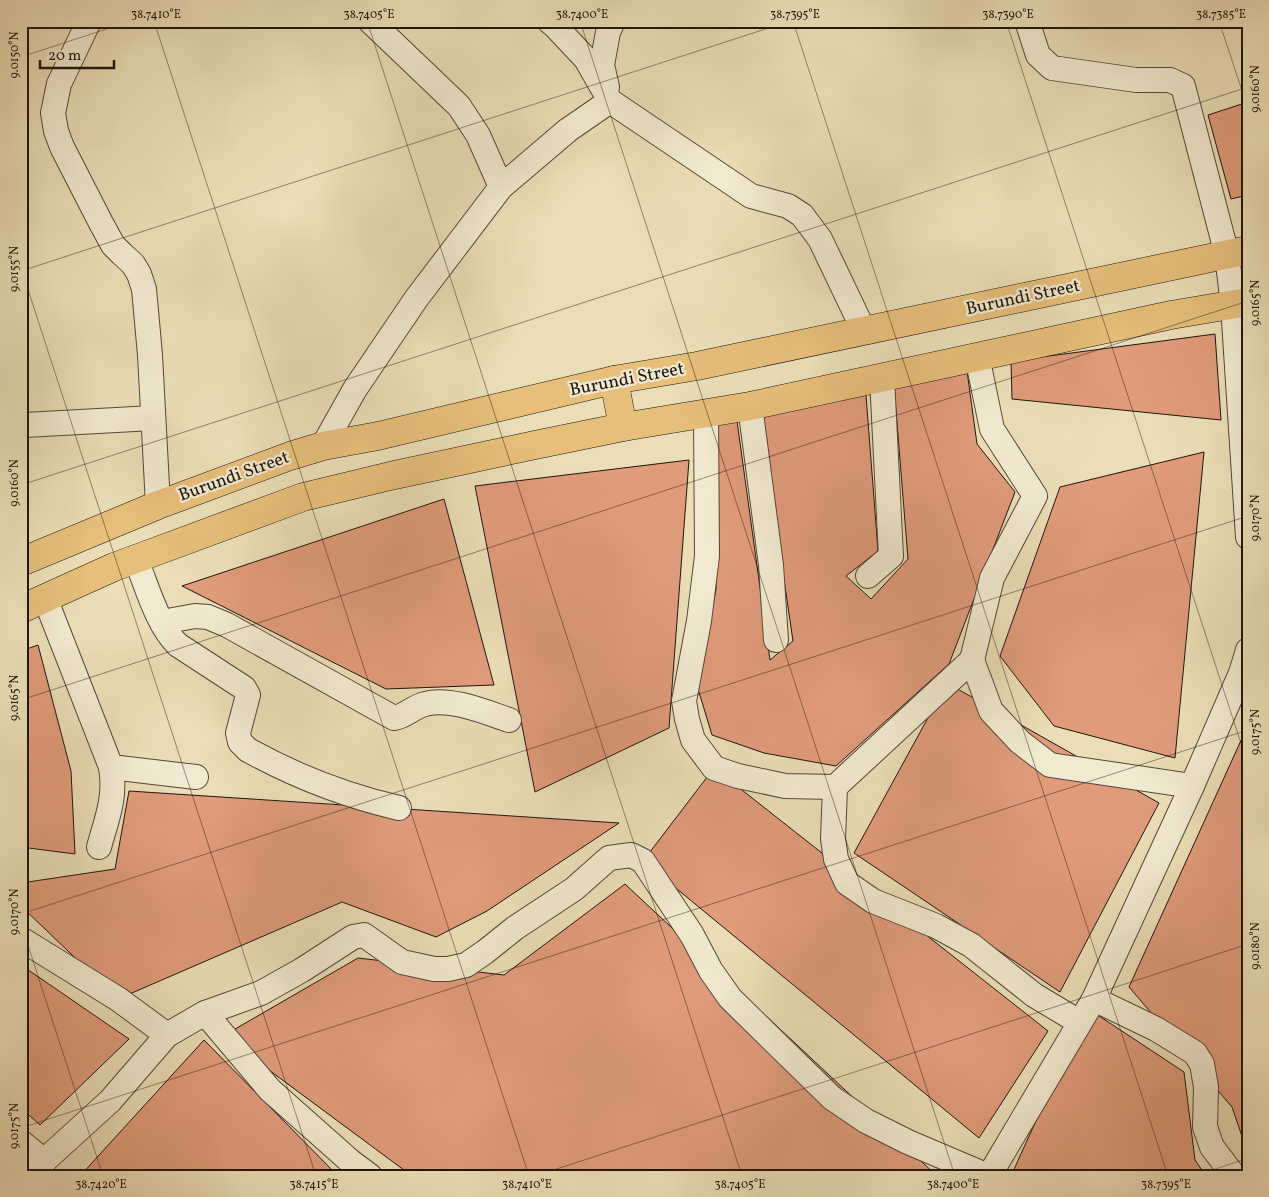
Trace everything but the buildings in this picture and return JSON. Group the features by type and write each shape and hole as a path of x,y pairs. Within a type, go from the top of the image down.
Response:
{"main road":[{"name":"Burundi Street","path":"21,562 158,505 290,456 323,446 387,434 614,380 697,366 1238,252"},
{"path":"33,604 114,567 303,497 399,474 623,427 750,406 1170,315 1240,303"},
{"path":"614,380 623,427"},
{"path":"290,456 303,497"}],"street":[{"path":"89,21 59,84 53,114 54,122 62,146 113,245 133,264 144,289 158,505"},
{"path":"370,21 460,106 478,135 502,187"},
{"path":"549,21 586,59 610,101 751,196 788,206 802,215 820,239 864,331"},
{"path":"610,101 602,64 608,32 613,21"},
{"path":"1028,21 1038,55 1052,68 1136,80 1170,80 1183,86 1238,252 1248,537"},
{"path":"323,446 355,388 416,299 502,187 568,130 610,101"},
{"path":"706,413 707,556 699,622 684,701 693,740 714,768 738,776 785,786 834,787 972,660 992,578 1035,496 992,429 977,356"},
{"path":"868,576 891,556 882,378"},
{"path":"750,406 771,565 776,640"},
{"path":"21,423 25,425 153,418"},
{"path":"136,560 162,622 171,638 178,645 247,691 248,695 238,733 240,742 248,750 317,782 378,803 399,808"},
{"path":"33,604 111,767 114,784 113,799 100,848"},
{"path":"162,622 195,616 208,617 227,625 394,718 399,718 418,706 438,702 474,708 509,720"},
{"path":"21,1142 38,1169 110,1101 167,1035 205,1013 261,993 302,970 353,937 364,935 402,962 441,969 466,965 486,952 515,928 574,889 609,858 631,855 643,861 692,935 711,971 730,998 832,1098 866,1121 892,1134 989,1176 1094,998 1192,786 1241,673 1248,650"},
{"path":"972,660 991,711 1020,742 1050,765 1192,786"},
{"path":"111,767 196,777"},
{"path":"834,787 833,839 836,859 847,883 873,901 936,926 972,945 1034,995 1079,1022"},
{"path":"21,939 118,999 167,1035"},
{"path":"1094,998 1156,1029 1195,1052 1202,1064 1206,1087 1205,1127 1212,1147 1234,1176"},
{"path":"205,1013 270,1090 350,1161 370,1176"}]}
